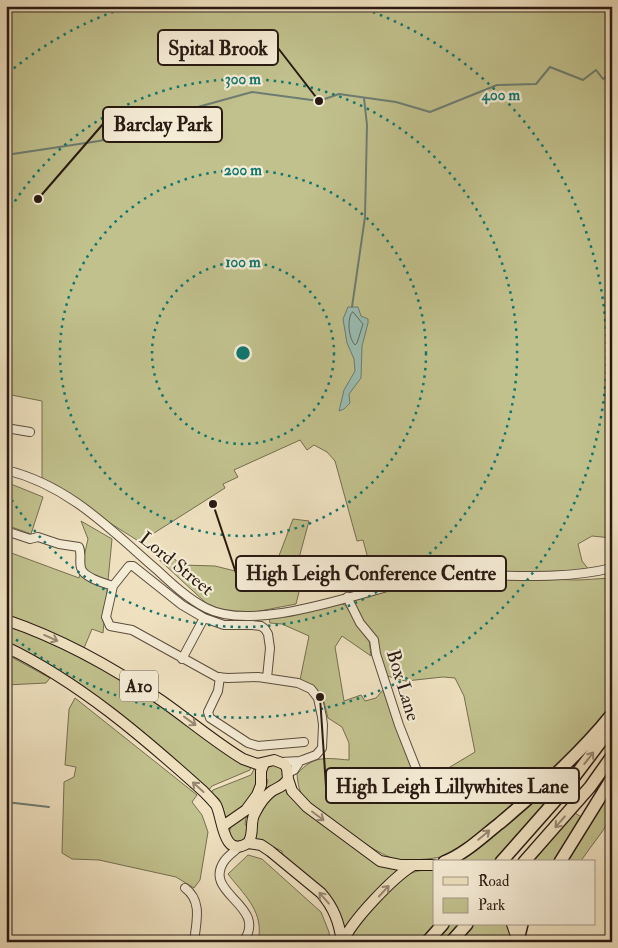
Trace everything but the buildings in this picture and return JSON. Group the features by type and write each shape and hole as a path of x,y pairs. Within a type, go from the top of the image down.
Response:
{"highway":[{"path":"448,860 462,854 554,777 612,714"},
{"path":"503,860 562,793 612,727"},
{"path":"526,860 590,787 612,756"},
{"path":"561,860 612,778"},
{"path":"427,942 441,926"},
{"path":"451,942 465,926"},
{"path":"518,941 522,926"}],"main road":[{"name":"A10","path":"6,620 62,643 110,668 161,700 236,755 250,762 264,763"},
{"name":"A10","path":"6,647 40,665 79,690 113,716 210,797 224,826"},
{"path":"342,942 337,915 321,893 266,848 228,842 223,834 224,826 246,810 257,795 261,785 261,771 264,763 270,760 284,764 294,794 307,807 371,856 389,864 433,865"},
{"path":"244,845 252,835 252,820 256,810 270,793 282,786 288,776"},
{"path":"342,942 349,928 397,877 413,865"},
{"path":"513,926 518,941"}],"street":[{"path":"6,428 30,432"},
{"name":"Lord Street","path":"6,470 37,480 90,512 179,589 205,608 231,616 265,615 305,608 432,575 558,576 612,568"},
{"path":"6,531 30,539 38,537 59,544 79,547 81,551 80,567 84,573 102,583 113,586"},
{"path":"267,678 270,648 266,629 261,626 224,625 204,618 182,605 133,566 129,566 113,586 106,618 108,625 132,630 211,675 220,677 267,678 306,685 314,692 318,698 323,725 322,748 316,755 300,761 281,762"},
{"name":"Box Lane","path":"347,597 357,618 374,640 376,654 399,725 423,786"},
{"path":"182,659 204,618"},
{"path":"220,677 218,691 208,712 210,718 248,743 258,746 304,742"},
{"path":"288,776 300,761"},
{"path":"228,842 227,858 220,872 220,880 223,888 247,914 250,925 248,935 243,942"},
{"path":"227,858 244,845"},
{"path":"185,888 192,893 197,906 194,942"}],"green space":[{"path":"6,6 612,6 612,538 592,536 578,544 582,561 589,570 567,572 421,571 375,585 363,540 357,541 335,461 327,452 314,445 307,450 300,440 234,470 238,477 223,484 225,488 140,542 42,480 42,401 6,394"},
{"path":"6,482 43,497 31,534 6,525"},
{"path":"293,519 309,521 299,558 300,588 296,604 244,614 222,611 206,603 140,542 164,552 183,565 215,566 251,575 277,561"},
{"path":"81,521 112,539 103,633 92,629 84,648 6,616 6,551 79,578 88,539"},
{"path":"612,578 612,708 568,759 456,854 408,860 387,856 333,823 311,806 301,794 297,774 309,764 320,759 349,760 349,743 342,727 328,718 323,698 314,686 300,680 309,636 282,624 270,623 269,618 345,605 369,639 371,656 342,636 335,647 344,701 361,695 365,701 376,698 383,690 408,759 419,773 435,776 475,752 464,696 455,678 443,677 406,681 387,676 377,653 373,632 364,622 352,601 434,579 578,580"},
{"path":"6,624 57,645 108,672 251,766 250,770 212,786 208,791 131,726 6,643"},
{"path":"6,654 50,678 46,683 6,685"},
{"path":"75,698 197,795 192,802 202,815 208,832 200,880 194,888 176,877 99,860 72,859 62,853 64,782 74,777 76,767 65,765 69,709"},
{"path":"273,765 282,768 283,777 268,790 266,787 268,780 265,777 266,769"},
{"path":"255,767 258,767 258,777 251,798 241,808 226,818 219,799 211,793 213,790 251,775"},
{"path":"563,774 567,777 528,826 496,860 457,860"},
{"path":"612,787 612,818 581,860 566,860"},
{"path":"287,788 291,797 298,805 367,857 400,869 344,929 340,915 282,856 282,851 255,839 257,821 262,808 271,798"},
{"path":"575,813 583,818 557,860 535,860"},
{"path":"246,815 248,817 245,824 248,831 246,837 238,841 234,840 229,834 231,826"},
{"path":"248,855 262,859 321,912 329,932 330,942 266,942 259,936 258,918 250,902 228,874"},
{"path":"433,870 434,926 420,942 349,942 366,917 383,897 406,876 419,871"},
{"path":"447,926 459,926 445,942 433,942"},
{"path":"471,926 507,926 513,942 457,942"}],"water":[{"path":"348,307 358,307 361,316 368,319 368,323 362,346 361,378 349,394 350,403 339,411 344,390 355,371 354,359 347,343 343,319"}],"waterway":[{"path":"6,155 99,141 131,134 167,122 187,110 252,92 319,101 339,94 396,102 430,112 497,85 536,84 550,67 583,80 596,70 603,79 609,75 612,69"},
{"path":"352,307 365,217 367,125 364,98"},
{"path":"6,802 49,807"}],"place":[{"name":"Spital Brook","path":"319,101"},
{"name":"Barclay Park","path":"38,199"},
{"name":"High Leigh Conference Centre","path":"213,504"},
{"name":"High Leigh Lillywhites Lane","path":"320,697"}]}
